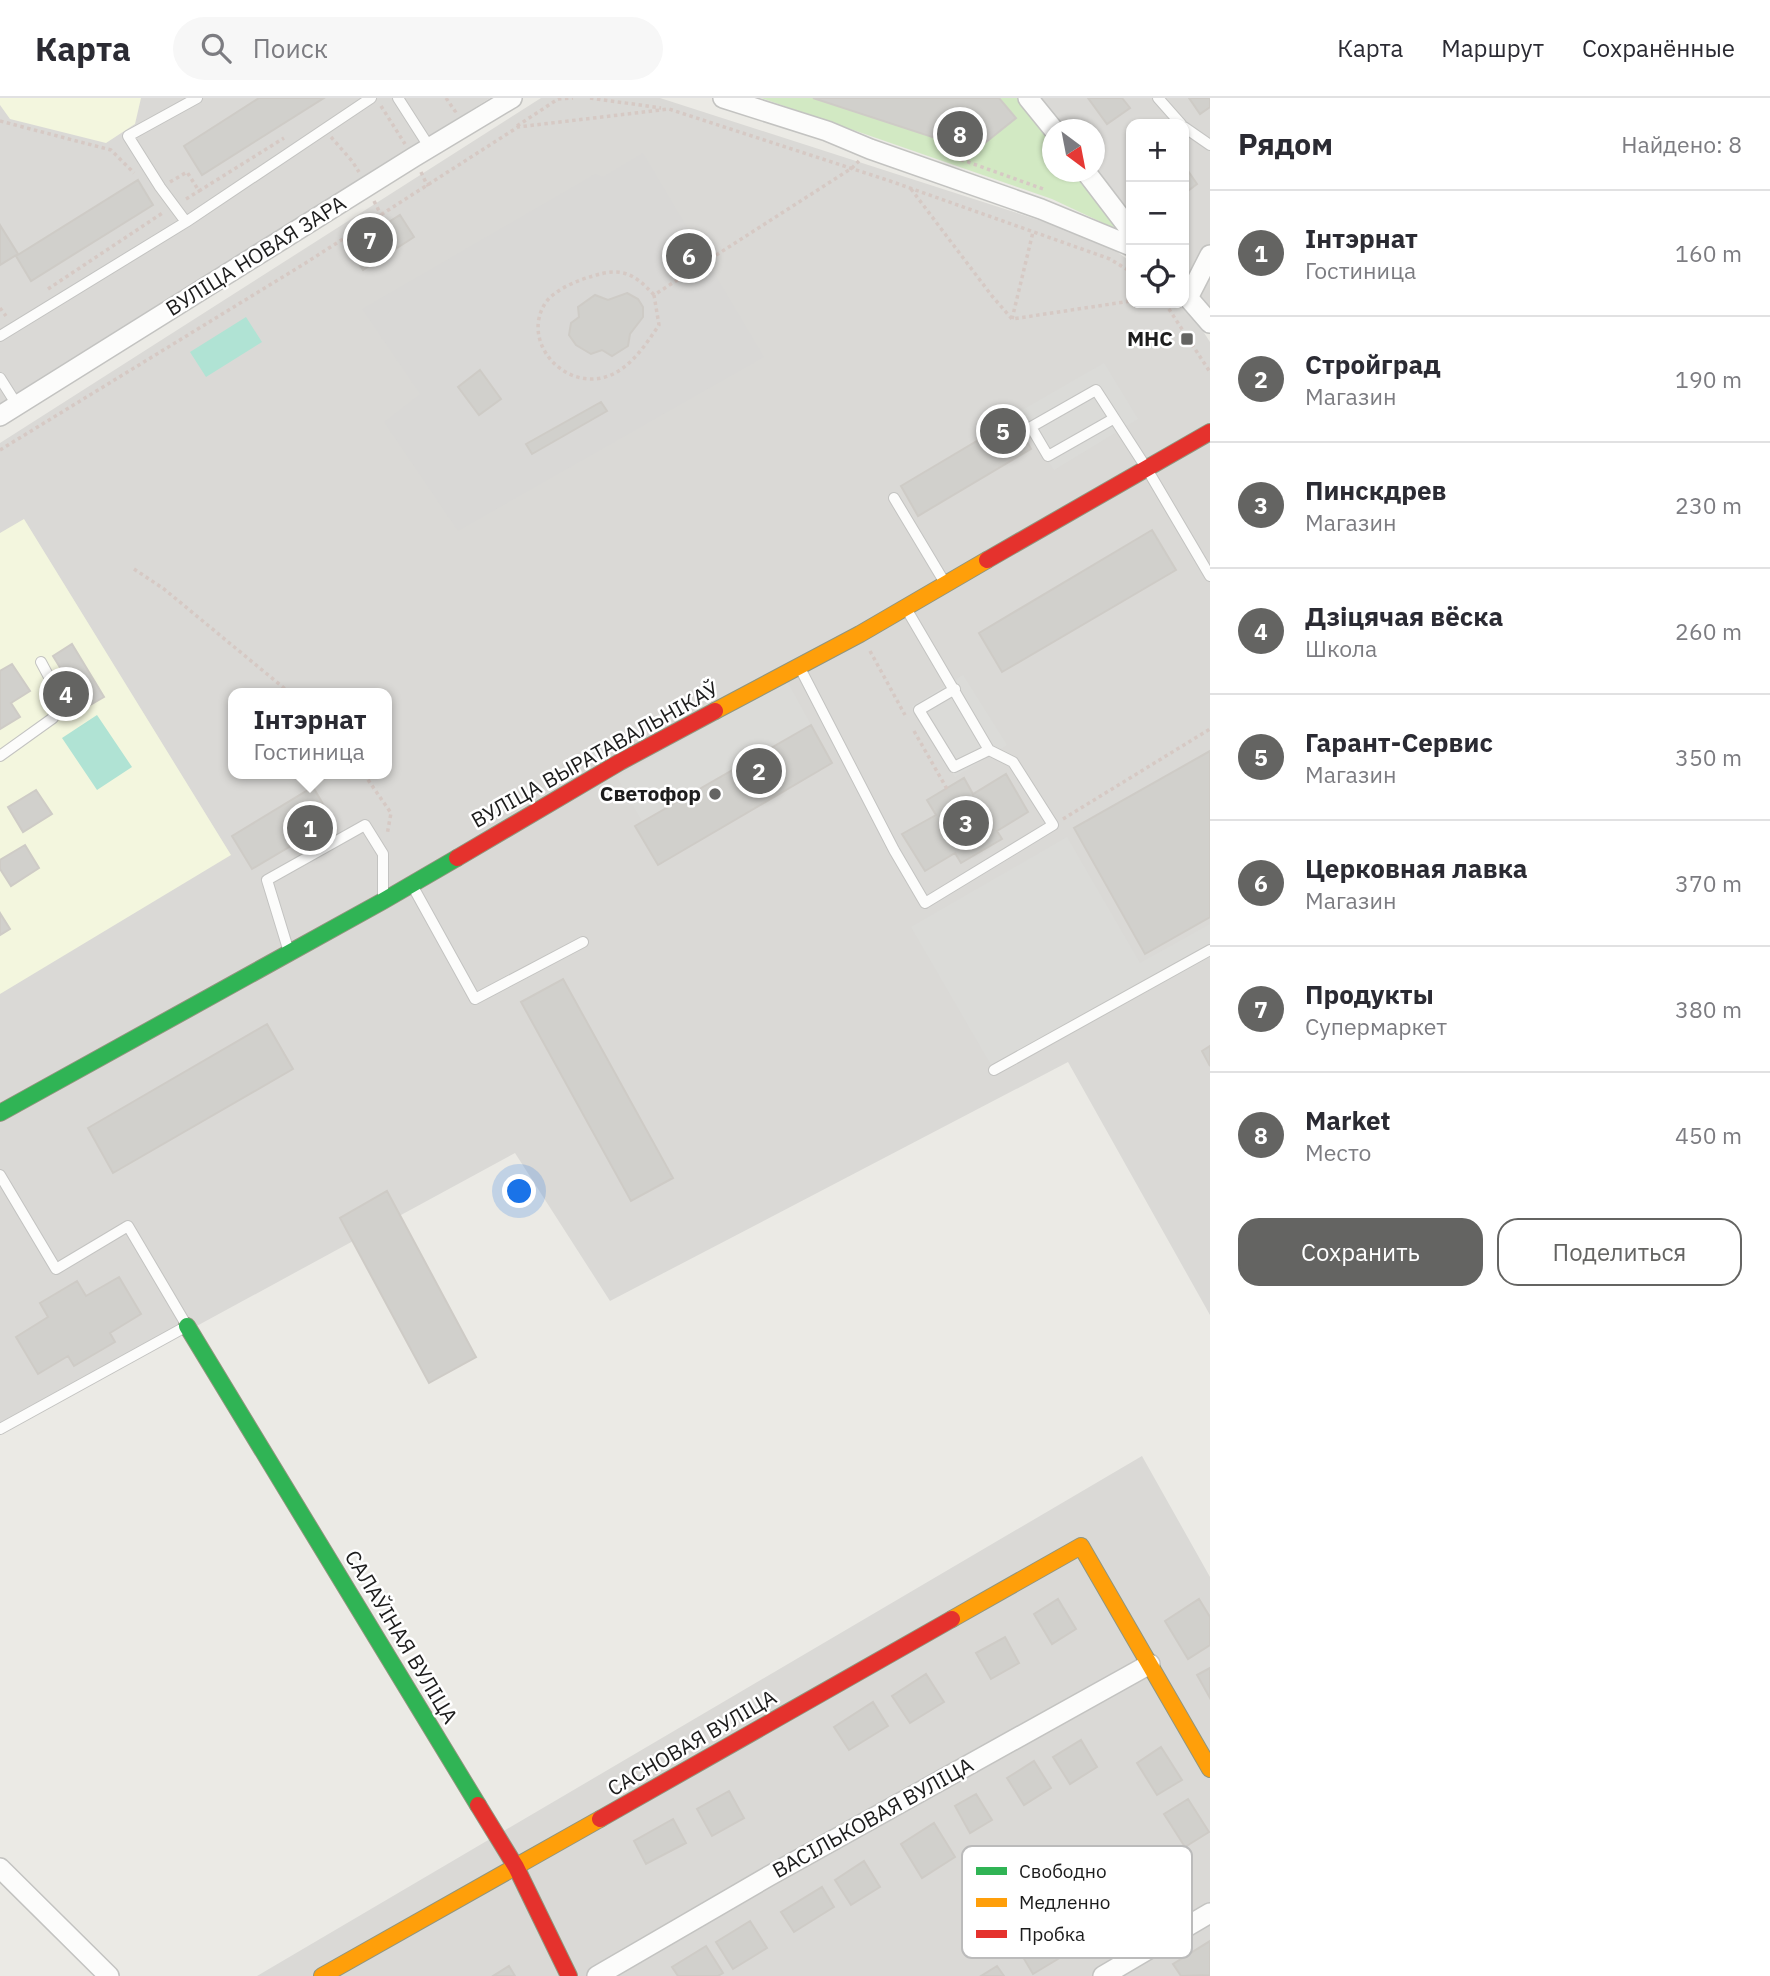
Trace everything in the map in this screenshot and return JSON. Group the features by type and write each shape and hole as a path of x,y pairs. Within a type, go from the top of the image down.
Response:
{"street":[{"name":"ВУЛІЦА НОВАЯ ЗАРА","path":"0,416 512,98"},
{"path":"723,98 827,131 870,149 1041,209 1129,245"},
{"path":"1028,98 1045,119"},
{"path":"1094,182 1126,225"},
{"path":"1189,290 1210,256"},
{"path":"1189,298 1210,323"},
{"name":"ВУЛІЦА ВЫРАТАВАЛЬНІКАЎ","path":"0,1113 383,901 620,762 860,634 1210,432"},
{"name":"САЛАЎІНАЯ ВУЛІЦА","path":"187,1326 516,1867 569,1976"},
{"name":"САСНОВАЯ ВУЛІЦА","path":"322,1976 1081,1546 1150,1664"},
{"path":"1150,1664 1210,1769"},
{"name":"ВАСІЛЬКОВАЯ ВУЛІЦА","path":"597,1976 769,1876 1150,1664"},
{"path":"0,1868 109,1976"},
{"path":"1192,1924 1210,1913"},
{"path":"1103,1976 1134,1958"}],"lane":[{"path":"186,222 128,136 197,98"},
{"path":"0,335 186,222 371,98"},
{"path":"398,98 430,148"},
{"path":"1158,98 1176,119"},
{"path":"1189,131 1210,145"},
{"path":"0,378 17,405"},
{"path":"1113,419 1048,456 1031,427 1096,390 1147,469 1210,576"},
{"path":"894,498 946,583"},
{"path":"799,667 894,850 925,903 1053,825 1013,762 989,750 905,607"},
{"path":"0,757 53,718 58,694 41,662"},
{"path":"955,689 919,710 954,767 989,750"},
{"path":"289,953 267,880 366,825 383,854 383,901"},
{"path":"412,884 475,999 583,942"},
{"path":"994,1070 1210,950"},
{"path":"0,1175 56,1269 128,1226 187,1326 0,1429"}],"path":[{"path":"446,98 455,111"},
{"path":"590,98 669,109 911,188 1110,259 1126,269"},
{"path":"0,450 304,264 518,127 533,112 558,99"},
{"path":"518,127 669,109"},
{"path":"0,121 111,150 136,175"},
{"path":"323,128 352,161 381,215"},
{"path":"40,295 176,205 291,134"},
{"path":"654,295 852,168 870,149"},
{"path":"160,187 187,172 199,191"},
{"path":"911,188 1012,319"},
{"path":"1012,319 1033,232"},
{"path":"623,271 640,280 654,295 659,325 640,354 611,375 584,380 560,369 543,349 538,325 547,302 568,285 594,275 623,271"},
{"path":"1012,319 1126,302"},
{"path":"0,308 6,317 17,309"},
{"path":"1168,308 1210,372"},
{"path":"135,569 284,688"},
{"path":"860,634 907,718"},
{"path":"913,729 947,789"},
{"path":"1053,825 1210,729"},
{"path":"367,779 391,813 383,854"}],"shaded area":[{"path":"0,98 490,98 0,407"},
{"path":"0,98 141,98 135,124 106,143 10,119 0,105"},
{"path":"541,98 660,98 1101,240 1126,258 1126,308 1188,308 1210,342 1210,1315 1068,1062 610,1301 515,1153 0,1433 0,443"},
{"path":"1031,98 1210,98 1210,310 1189,285 1189,119 1126,119 1126,221 1100,182 1105,182 1105,119 1049,119"},
{"path":"643,153 764,357 458,531 384,422 420,394 362,309 595,174 603,177"},
{"path":"246,317 262,342 206,377 190,352"},
{"path":"1104,363 1138,419 1054,470 1017,413"},
{"path":"24,519 231,855 0,994 0,533"},
{"path":"963,675 1007,745 955,777 912,706"},
{"path":"787,681 811,725 642,821 617,777"},
{"path":"97,715 132,767 97,790 62,738"},
{"path":"1067,837 1140,963 1210,924 1210,950 994,1070 911,927"},
{"path":"1142,1456 1210,1577 1210,1976 257,1976"}],"green space":[{"path":"761,98 1024,98 1042,120 1042,182 1090,182 1126,229 1126,234 1052,199"}],"building":[{"path":"259,98 324,98 202,175 184,146"},
{"path":"813,98 999,98 1016,118 975,151"},
{"path":"1088,98 1122,98 1130,108 1107,124"},
{"path":"1189,98 1210,98 1210,107 1200,114"},
{"path":"1189,172 1197,184 1189,190"},
{"path":"138,180 153,205 31,281 16,256"},
{"path":"400,215 414,237 363,270 348,248"},
{"path":"0,225 18,254 0,265"},
{"path":"692,248 698,257 685,265 679,256"},
{"path":"627,293 638,299 643,307 643,317 630,334 628,346 612,356 602,350 591,354 576,345 569,335 571,323 579,317 578,307 595,295 608,300"},
{"path":"480,370 501,399 479,415 458,387"},
{"path":"601,402 607,411 532,454 526,444"},
{"path":"1014,419 1031,449 918,516 901,486"},
{"path":"1152,530 1176,570 1002,672 979,633"},
{"path":"72,644 104,697 85,708 53,656"},
{"path":"12,664 30,691 11,703 20,717 0,729 0,671"},
{"path":"811,725 832,763 658,865 635,826"},
{"path":"1210,751 1210,917 1145,954 1074,828"},
{"path":"1006,774 1028,812 997,831 1002,839 961,863 955,853 925,871 902,834 936,815 927,800 964,778 973,794"},
{"path":"313,787 333,821 252,869 232,836"},
{"path":"36,790 52,814 23,832 8,807"},
{"path":"25,845 39,868 11,886 0,869 0,860"},
{"path":"0,913 10,929 0,935"},
{"path":"563,979 673,1178 631,1201 521,1002"},
{"path":"267,1024 293,1069 113,1173 88,1128"},
{"path":"1210,1046 1210,1066 1202,1051"},
{"path":"387,1191 476,1357 429,1383 340,1218"},
{"path":"119,1277 141,1314 110,1333 115,1342 74,1366 68,1356 38,1374 16,1337 48,1317 40,1303 77,1281 86,1296"},
{"path":"1058,1599 1076,1629 1052,1644 1034,1614"},
{"path":"1199,1599 1210,1617 1210,1645 1188,1659 1165,1621"},
{"path":"1005,1637 1019,1663 991,1679 976,1653"},
{"path":"1210,1668 1210,1698 1197,1675"},
{"path":"926,1674 944,1702 910,1723 892,1696"},
{"path":"873,1702 888,1726 849,1750 834,1727"},
{"path":"1081,1740 1097,1767 1070,1784 1053,1757"},
{"path":"1161,1747 1182,1780 1157,1795 1137,1763"},
{"path":"1034,1761 1051,1788 1024,1805 1007,1778"},
{"path":"729,1791 744,1818 712,1836 697,1809"},
{"path":"976,1794 992,1820 970,1833 955,1806"},
{"path":"1188,1799 1209,1832 1184,1846 1164,1814"},
{"path":"673,1819 686,1843 646,1864 634,1841"},
{"path":"934,1823 955,1857 922,1878 901,1844"},
{"path":"864,1861 880,1887 851,1905 835,1880"},
{"path":"822,1887 834,1907 794,1932 781,1912"},
{"path":"750,1921 767,1948 733,1969 716,1942"},
{"path":"1210,1941 1210,1975 1181,1976 1173,1964 1183,1958 1192,1958 1192,1952"},
{"path":"706,1946 723,1973 718,1976 678,1976 672,1967"},
{"path":"1024,1958 1060,1958 1033,1974"},
{"path":"509,1966 515,1976 493,1976"},
{"path":"997,1966 1004,1976 981,1976"}],"traffic: fast":[{"path":"0,1113 457,858"},
{"path":"187,1326 478,1805"}],"traffic: slow":[{"path":"715,711 860,634 987,560"},
{"path":"952,1619 1081,1546 1210,1769"},
{"path":"322,1976 600,1819"}],"traffic: jam":[{"path":"987,560 1210,432"},
{"path":"457,858 620,762 715,711"},
{"path":"600,1819 952,1619"},
{"path":"478,1805 516,1867 569,1976"}],"place":[{"name":"Market","path":"960,134"},
{"name":"Продукты","path":"370,240"},
{"name":"Церковная лавка","path":"689,256"},
{"name":"МНС","path":"1187,339"},
{"name":"Гарант-Сервис","path":"1003,431"},
{"name":"Дзіцячая вёска","path":"66,694"},
{"name":"Стройград","path":"759,771"},
{"name":"Светофор","path":"715,794"},
{"name":"Пинскдрев","path":"966,823"},
{"name":"Інтэрнат","path":"310,828"}]}
